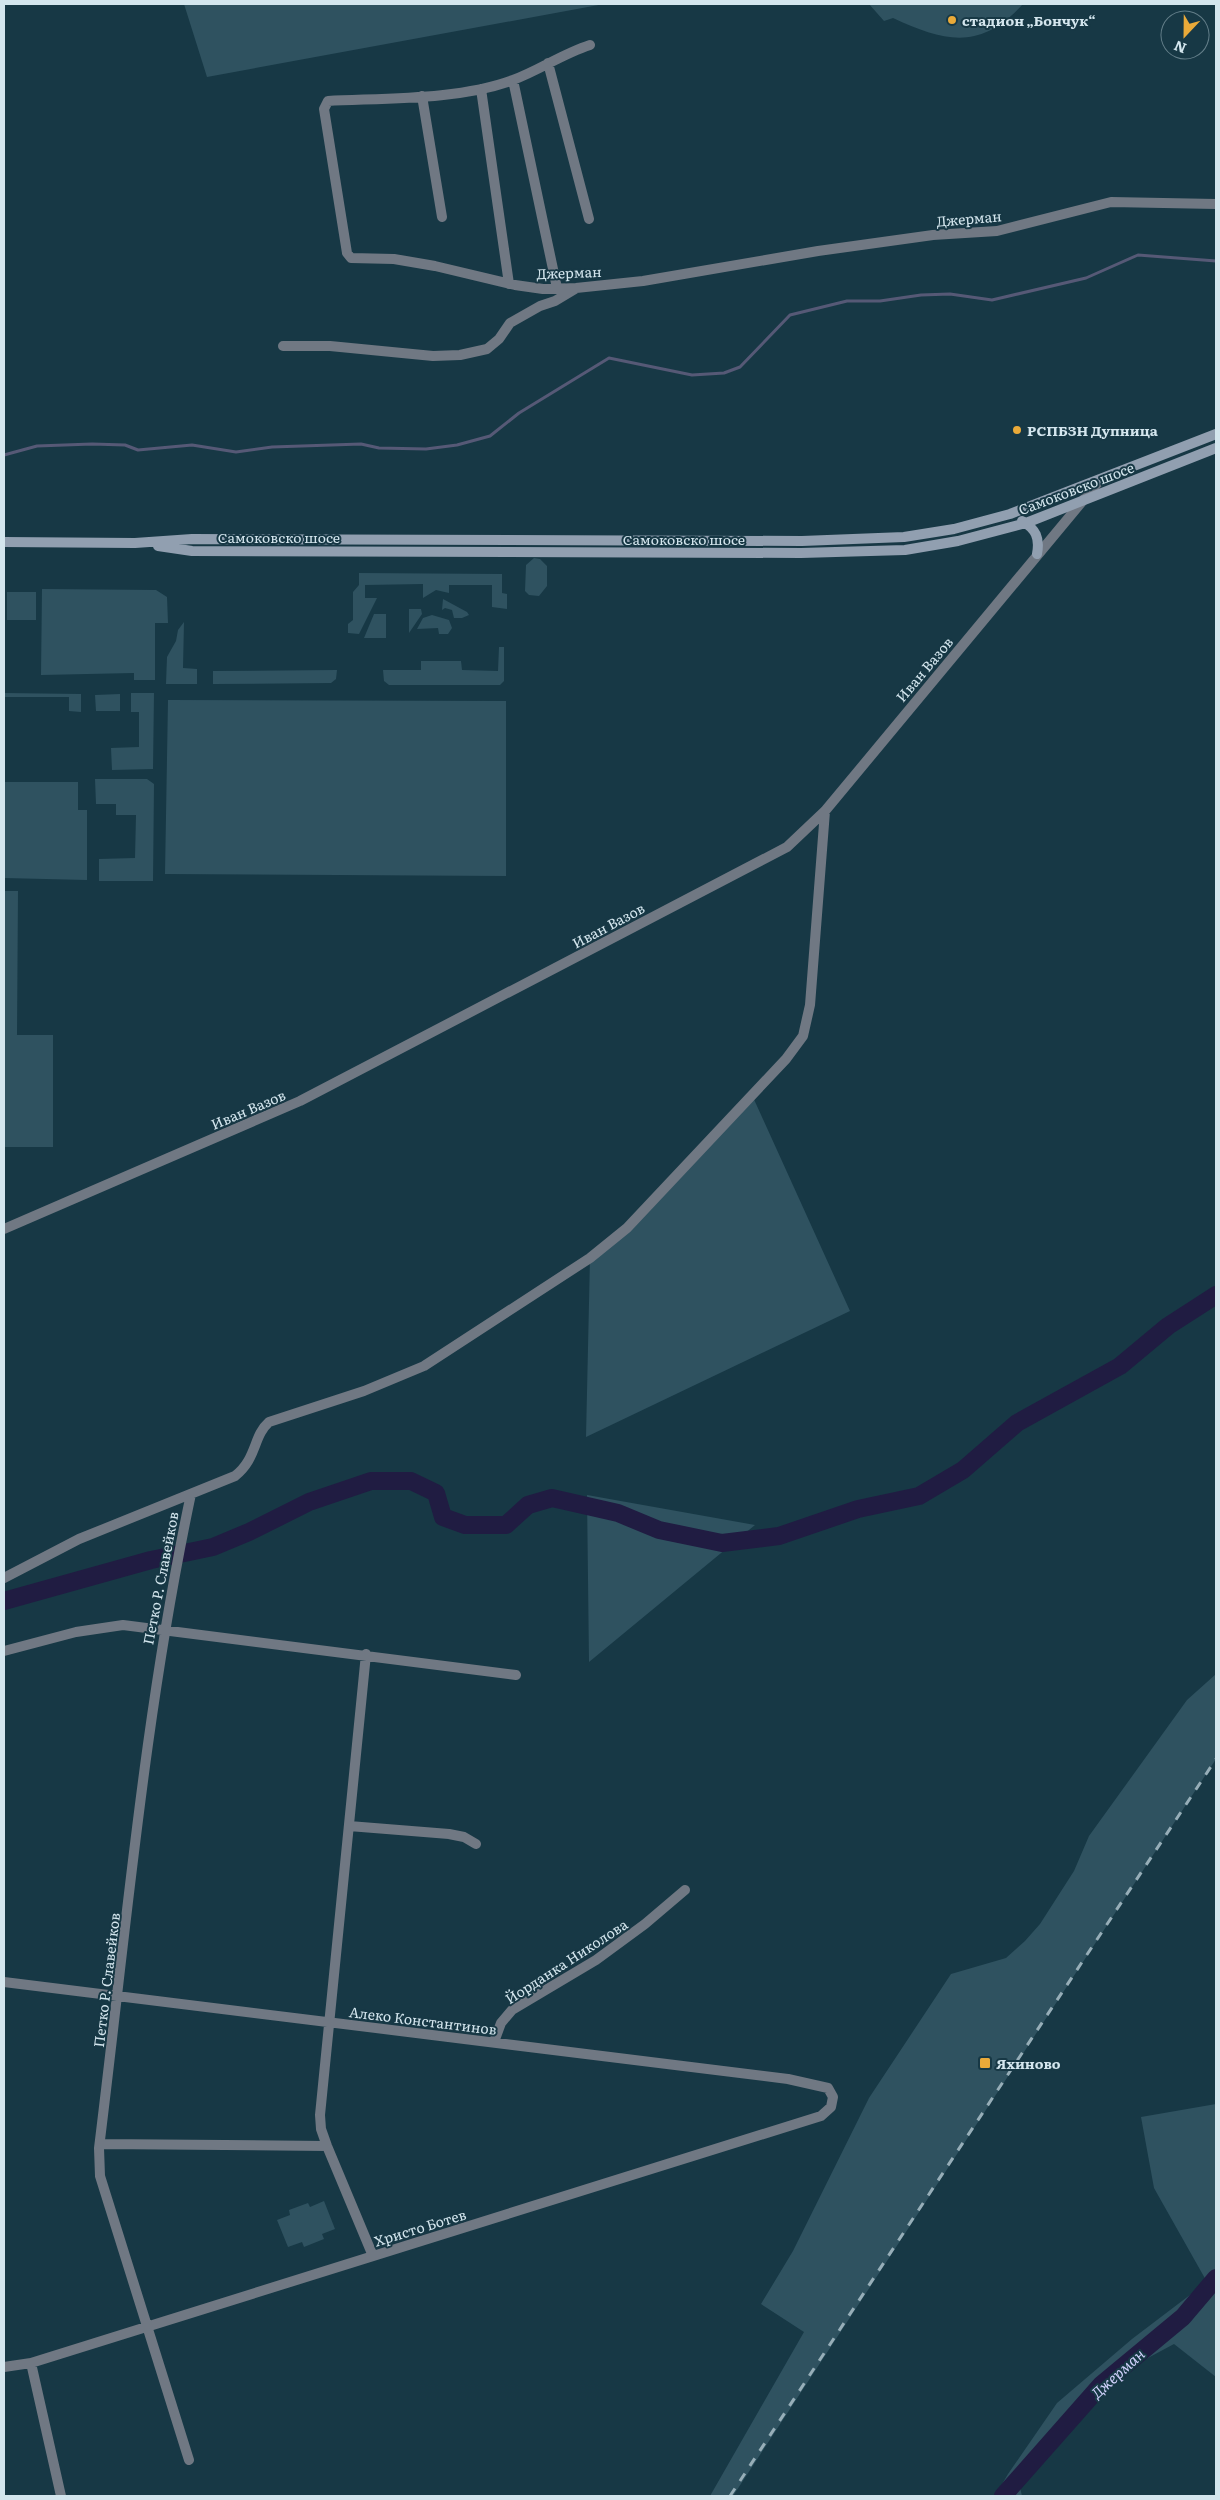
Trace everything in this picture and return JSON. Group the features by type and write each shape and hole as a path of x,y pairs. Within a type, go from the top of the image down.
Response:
{"main road":[{"name":"Самоковско шосе","path":"4,542 135,543 192,539 857,540 904,536 954,529 1010,514 1216,434"},
{"name":"Самоковско шосе","path":"135,543 192,551 857,553 905,550 958,541 1026,524 1216,448"},
{"path":"1010,514 1026,524 1037,535 1040,543 1037,554"}],"street":[{"name":"Джерман","path":"590,45 568,52 514,80 480,89 422,96 328,101 324,105 347,253 351,258 394,259 435,266 509,284 576,288 643,281 818,251 933,235 997,231 1111,202 1216,204"},
{"path":"548,63 589,219"},
{"path":"514,80 557,288"},
{"path":"480,89 509,284"},
{"path":"422,96 442,217"},
{"path":"283,346 330,346 434,356 487,349 499,339 510,323 540,306 555,301 576,288"},
{"name":"Иван Вазов","path":"4,1230 300,1101 770,857 787,846 825,811 1100,480"},
{"path":"4,1578 78,1539 235,1476 244,1469 252,1457 264,1426 269,1422 364,1391 424,1366 590,1258 626,1228 786,1059 803,1036 810,1005 825,811"},
{"name":"Петко Р. Славейков","path":"189,2460 100,2176 100,2144 164,1629 191,1494"},
{"path":"4,1651 76,1632 114,1627 164,1629 516,1675"},
{"path":"366,1654 320,2115 321,2129 327,2146 373,2256"},
{"path":"349,1826 449,1834 464,1837 476,1844"},
{"name":"Йорданка Николова","path":"494,2042 501,2022 512,2010 596,1960 645,1924 685,1890"},
{"name":"Алеко Константинов","path":"4,1982 494,2042 816,2084 828,2088 832,2097"},
{"name":"Христо Ботев","path":"4,2367 31,2363 821,2116 832,2107 832,2097"},
{"path":"100,2144 327,2146"},
{"path":"31,2363 60,2496"}],"shaded area":[{"path":"184,4 604,4 207,77"},
{"name":"стадион „Бончук“","path":"869,4 1023,4 1007,19 992,29 962,38 929,33 893,18 884,21"},
{"path":"534,558 540,559 547,566 547,586 539,596 529,595 525,591 526,565"},
{"path":"359,573 502,574 502,593 507,594 507,609 492,607 492,585 449,585 449,593 436,590 423,598 423,584 365,585 365,598 377,598 359,634 348,633 348,624 353,620 353,592 359,585"},
{"path":"42,589 156,590 167,597 168,623 155,623 155,680 134,680 134,673 41,675"},
{"path":"7,592 36,592 36,620 7,620"},
{"path":"443,599 467,612 469,615 462,618 454,618 452,610 445,608 442,610"},
{"path":"409,609 421,609 422,614 409,633"},
{"path":"374,614 386,614 386,638 364,638"},
{"path":"432,615 449,620 452,628 448,634 439,634 438,628 417,629 423,618"},
{"path":"184,622 183,668 197,669 197,684 166,684 167,657 176,641 178,630"},
{"path":"499,647 504,647 504,681 500,685 389,685 384,681 383,670 421,670 421,661 461,661 462,670 498,671"},
{"path":"337,670 336,679 331,683 213,684 213,671"},
{"path":"4,693 81,694 81,712 69,711 69,697 4,697"},
{"path":"131,693 154,693 153,769 112,770 111,748 139,747 139,712 131,712"},
{"path":"120,694 120,711 96,711 95,695"},
{"path":"168,700 506,701 506,876 165,874"},
{"path":"95,779 147,779 154,784 153,881 99,881 99,859 135,858 136,815 116,815 116,804 96,804"},
{"path":"4,782 78,782 78,810 87,810 87,880 4,878"},
{"path":"4,891 18,891 17,1035 53,1035 53,1147 4,1147"},
{"path":"752,1095 850,1311 586,1437 590,1258 627,1228"},
{"path":"587,1495 755,1525 589,1662"},
{"path":"1216,1674 1216,1759 733,2496 710,2496 804,2332 761,2304 793,2251 869,2098 951,1974 1006,1958 1040,1924 1074,1871 1089,1836 1187,1700"},
{"path":"1216,2104 1216,2377 1174,2344 1146,2359 1098,2394 1018,2479 1022,2496 995,2496 1057,2403 1132,2339 1207,2282 1154,2188 1141,2117"},
{"path":"324,2201 335,2229 322,2234 324,2239 304,2247 302,2242 288,2247 277,2220 290,2215 289,2210 308,2203 310,2207"}],"waterway":[{"path":"4,455 37,446 92,444 125,445 138,450 192,445 236,452 272,447 361,444 379,448 426,449 457,445 490,436 519,413 609,358 692,375 724,373 740,367 790,315 847,301 880,301 921,295 950,294 992,300 1086,278 1138,255 1216,261"},
{"path":"4,1601 151,1560 213,1547 249,1532 309,1502 371,1481 411,1481 436,1493 443,1517 465,1525 506,1525 528,1505 552,1498 618,1513 659,1530 722,1543 779,1536 858,1509 919,1496 963,1470 1017,1423 1120,1366 1168,1326 1216,1295"},
{"name":"Джерман","path":"1003,2496 1101,2385 1183,2317 1216,2278"}],"railway":[{"path":"730,2496 1216,1759"}],"place":[{"name":"стадион „Бончук“","path":"952,20"},
{"name":"РСПБЗН Дупница","path":"1017,430"},
{"name":"Яхиново","path":"985,2063"}]}
